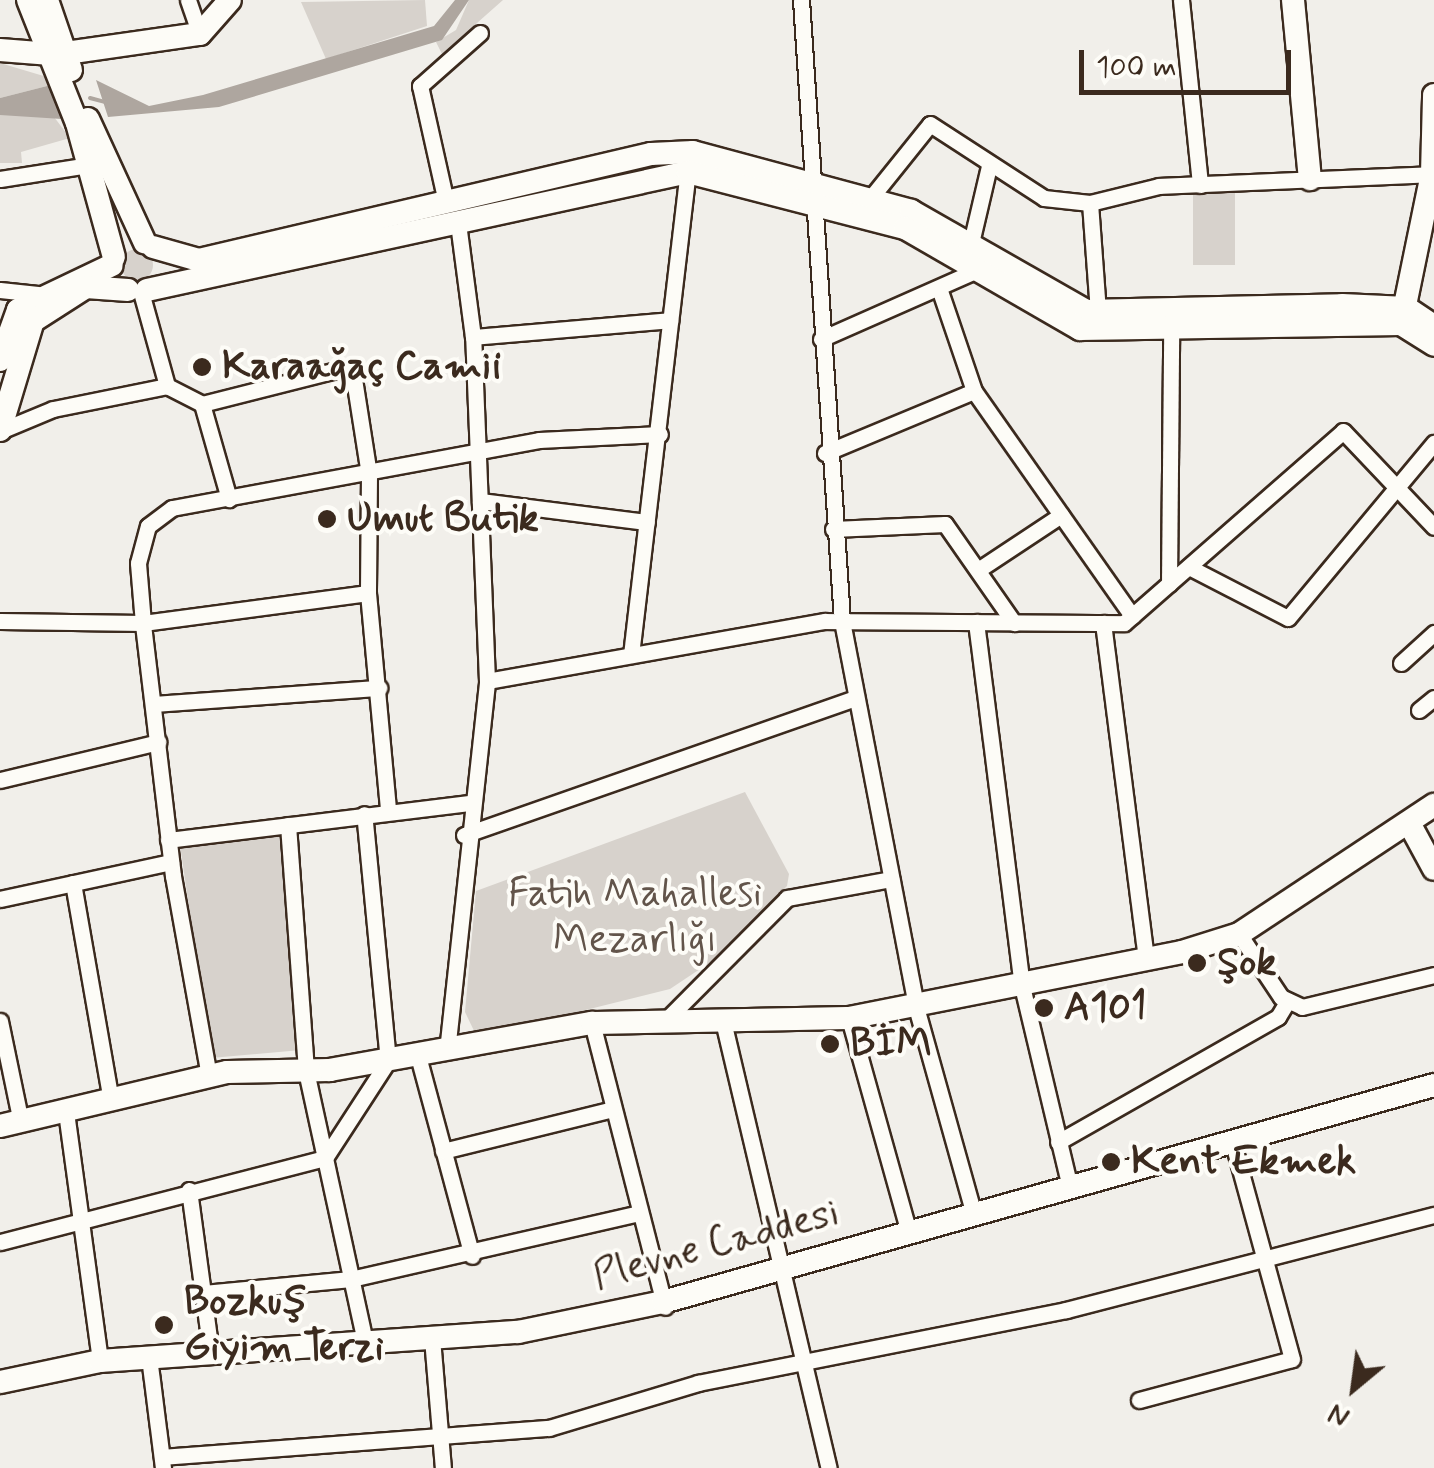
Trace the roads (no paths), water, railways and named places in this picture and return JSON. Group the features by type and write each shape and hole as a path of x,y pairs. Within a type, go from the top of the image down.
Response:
{"street":[{"path":"28,0 62,64"},
{"path":"47,0 62,64 83,122 162,270 139,291"},
{"path":"188,0 200,34"},
{"path":"0,50 62,64 200,34 230,0"},
{"path":"801,0 825,452 842,622 916,1007 974,1215"},
{"path":"1181,0 1200,184"},
{"path":"1294,0 1310,179"},
{"path":"446,202 420,86 480,32"},
{"path":"1404,316 1433,174 1434,95"},
{"path":"83,122 88,165 113,261 139,291 167,386"},
{"path":"869,200 930,124 1044,198 1090,203 1200,184 1433,174"},
{"path":"0,360 18,310 38,294 149,245 199,260 665,153 814,194 904,228 982,268 1080,329 1171,331 1404,316"},
{"path":"0,179 88,165"},
{"path":"971,243 990,166"},
{"path":"0,431 34,322 86,287 139,291 458,223 654,172 688,172 869,200 971,243 1098,313 1404,316 1432,331"},
{"path":"632,655 688,172"},
{"path":"1090,203 1098,313"},
{"path":"447,1051 466,818 487,681 473,337 458,223"},
{"path":"822,339 940,290 982,268"},
{"path":"0,290 38,294"},
{"path":"940,290 974,391 1132,616"},
{"path":"473,337 670,320"},
{"path":"1169,584 1171,331"},
{"path":"0,431 52,409 167,386 202,404 352,366 369,475 368,593 388,810"},
{"path":"825,452 974,391"},
{"path":"202,404 229,499"},
{"path":"487,681 842,622 1103,623 1132,616 1343,432 1434,527"},
{"path":"210,1076 171,862 143,623 138,562 148,526 172,508 478,456 540,440 660,434"},
{"path":"1188,567 1288,618 1434,443"},
{"path":"480,501 647,522"},
{"path":"982,568 1061,515"},
{"path":"833,529 945,524 982,568 1014,622"},
{"path":"0,621 143,623 368,593"},
{"path":"976,622 1022,986 1070,1188"},
{"path":"1103,623 1146,960"},
{"path":"1401,663 1434,633"},
{"path":"154,704 378,688"},
{"path":"168,840 388,810 466,818 484,828 856,698"},
{"path":"1419,710 1434,698"},
{"path":"0,780 158,742"},
{"path":"0,1021 10,1124 210,1076 306,1071 388,1061 592,1024 668,1018 849,1018 1146,960 1239,934 1434,806"},
{"path":"0,1242 189,1190 325,1158 388,1061 364,814"},
{"path":"1410,823 1434,869"},
{"path":"288,825 306,1071 366,1346"},
{"path":"0,898 171,862"},
{"path":"668,1018 787,898 891,879"},
{"path":"73,883 111,1101"},
{"path":"1239,934 1287,1002 1321,1006 1434,975"},
{"path":"1058,1142 1262,1026 1287,1002"},
{"path":"849,1018 909,1233"},
{"path":"723,1021 783,1266 798,1364 829,1468"},
{"path":"592,1024 664,1306"},
{"path":"418,1056 472,1256"},
{"name":"Plevne Caddesi","path":"0,1382 100,1361 366,1346 664,1306 783,1266 1434,1086"},
{"path":"443,1151 613,1108"},
{"path":"66,1112 76,1221 100,1361"},
{"path":"1138,1400 1292,1359 1233,1144"},
{"path":"189,1190 211,1352"},
{"path":"203,1293 352,1279 472,1256 639,1213"},
{"path":"149,1357 162,1463 549,1428 798,1364 1066,1310 1434,1215"},
{"path":"432,1338 443,1468"}],"waterway":[{"path":"90,98 105,102"}],"place":[{"name":"Karaağaç Camii","path":"202,367"},
{"name":"Umut Butik","path":"327,519"},
{"name":"Şok","path":"1197,963"},
{"name":"A101","path":"1044,1008"},
{"name":"BİM","path":"830,1044"},
{"name":"Kent Ekmek","path":"1111,1162"},
{"name":"Bozkuş Giyim Terzi","path":"164,1325"}],"park label":[{"name":"Fatih Mahallesi Mezarlığı","path":"635,917"}]}
